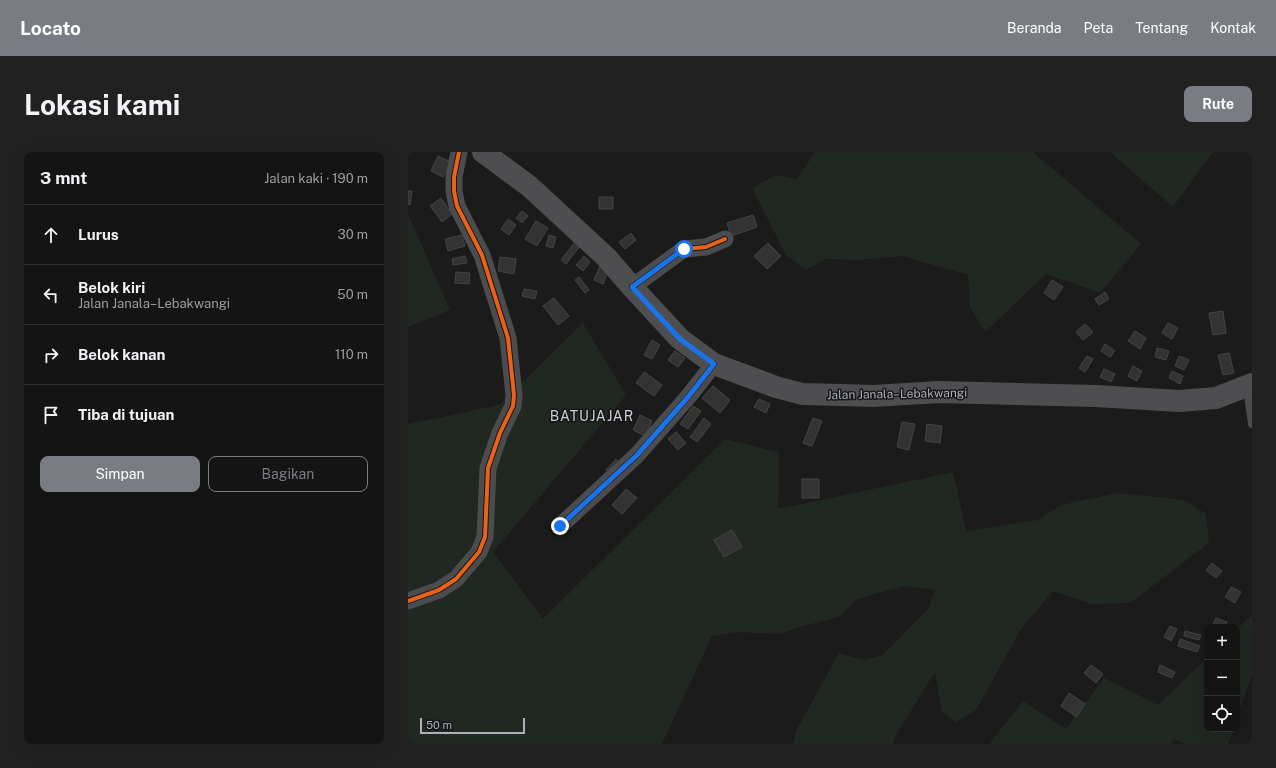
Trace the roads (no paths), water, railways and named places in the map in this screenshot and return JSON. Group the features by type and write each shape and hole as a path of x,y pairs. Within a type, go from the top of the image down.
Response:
{"main road":[{"name":"Jalan Janala–Lebakwangi","path":"483,152 530,186 606,257 680,339 714,364 776,387 802,394 873,396 939,392 1096,396 1179,401 1216,398 1249,385"}],"street":[{"path":"408,601 439,590 456,579 479,552 485,537 488,468 500,433 513,406 514,395 508,338 482,255 457,206 454,191 454,177 459,152"},
{"path":"632,287 684,249 706,247 725,239"},
{"path":"560,526 637,455 688,397 714,364"}],"lane":[{"path":"1249,385 1252,424"}],"district":[{"name":"BATUJAJAR","path":"592,416"}]}
